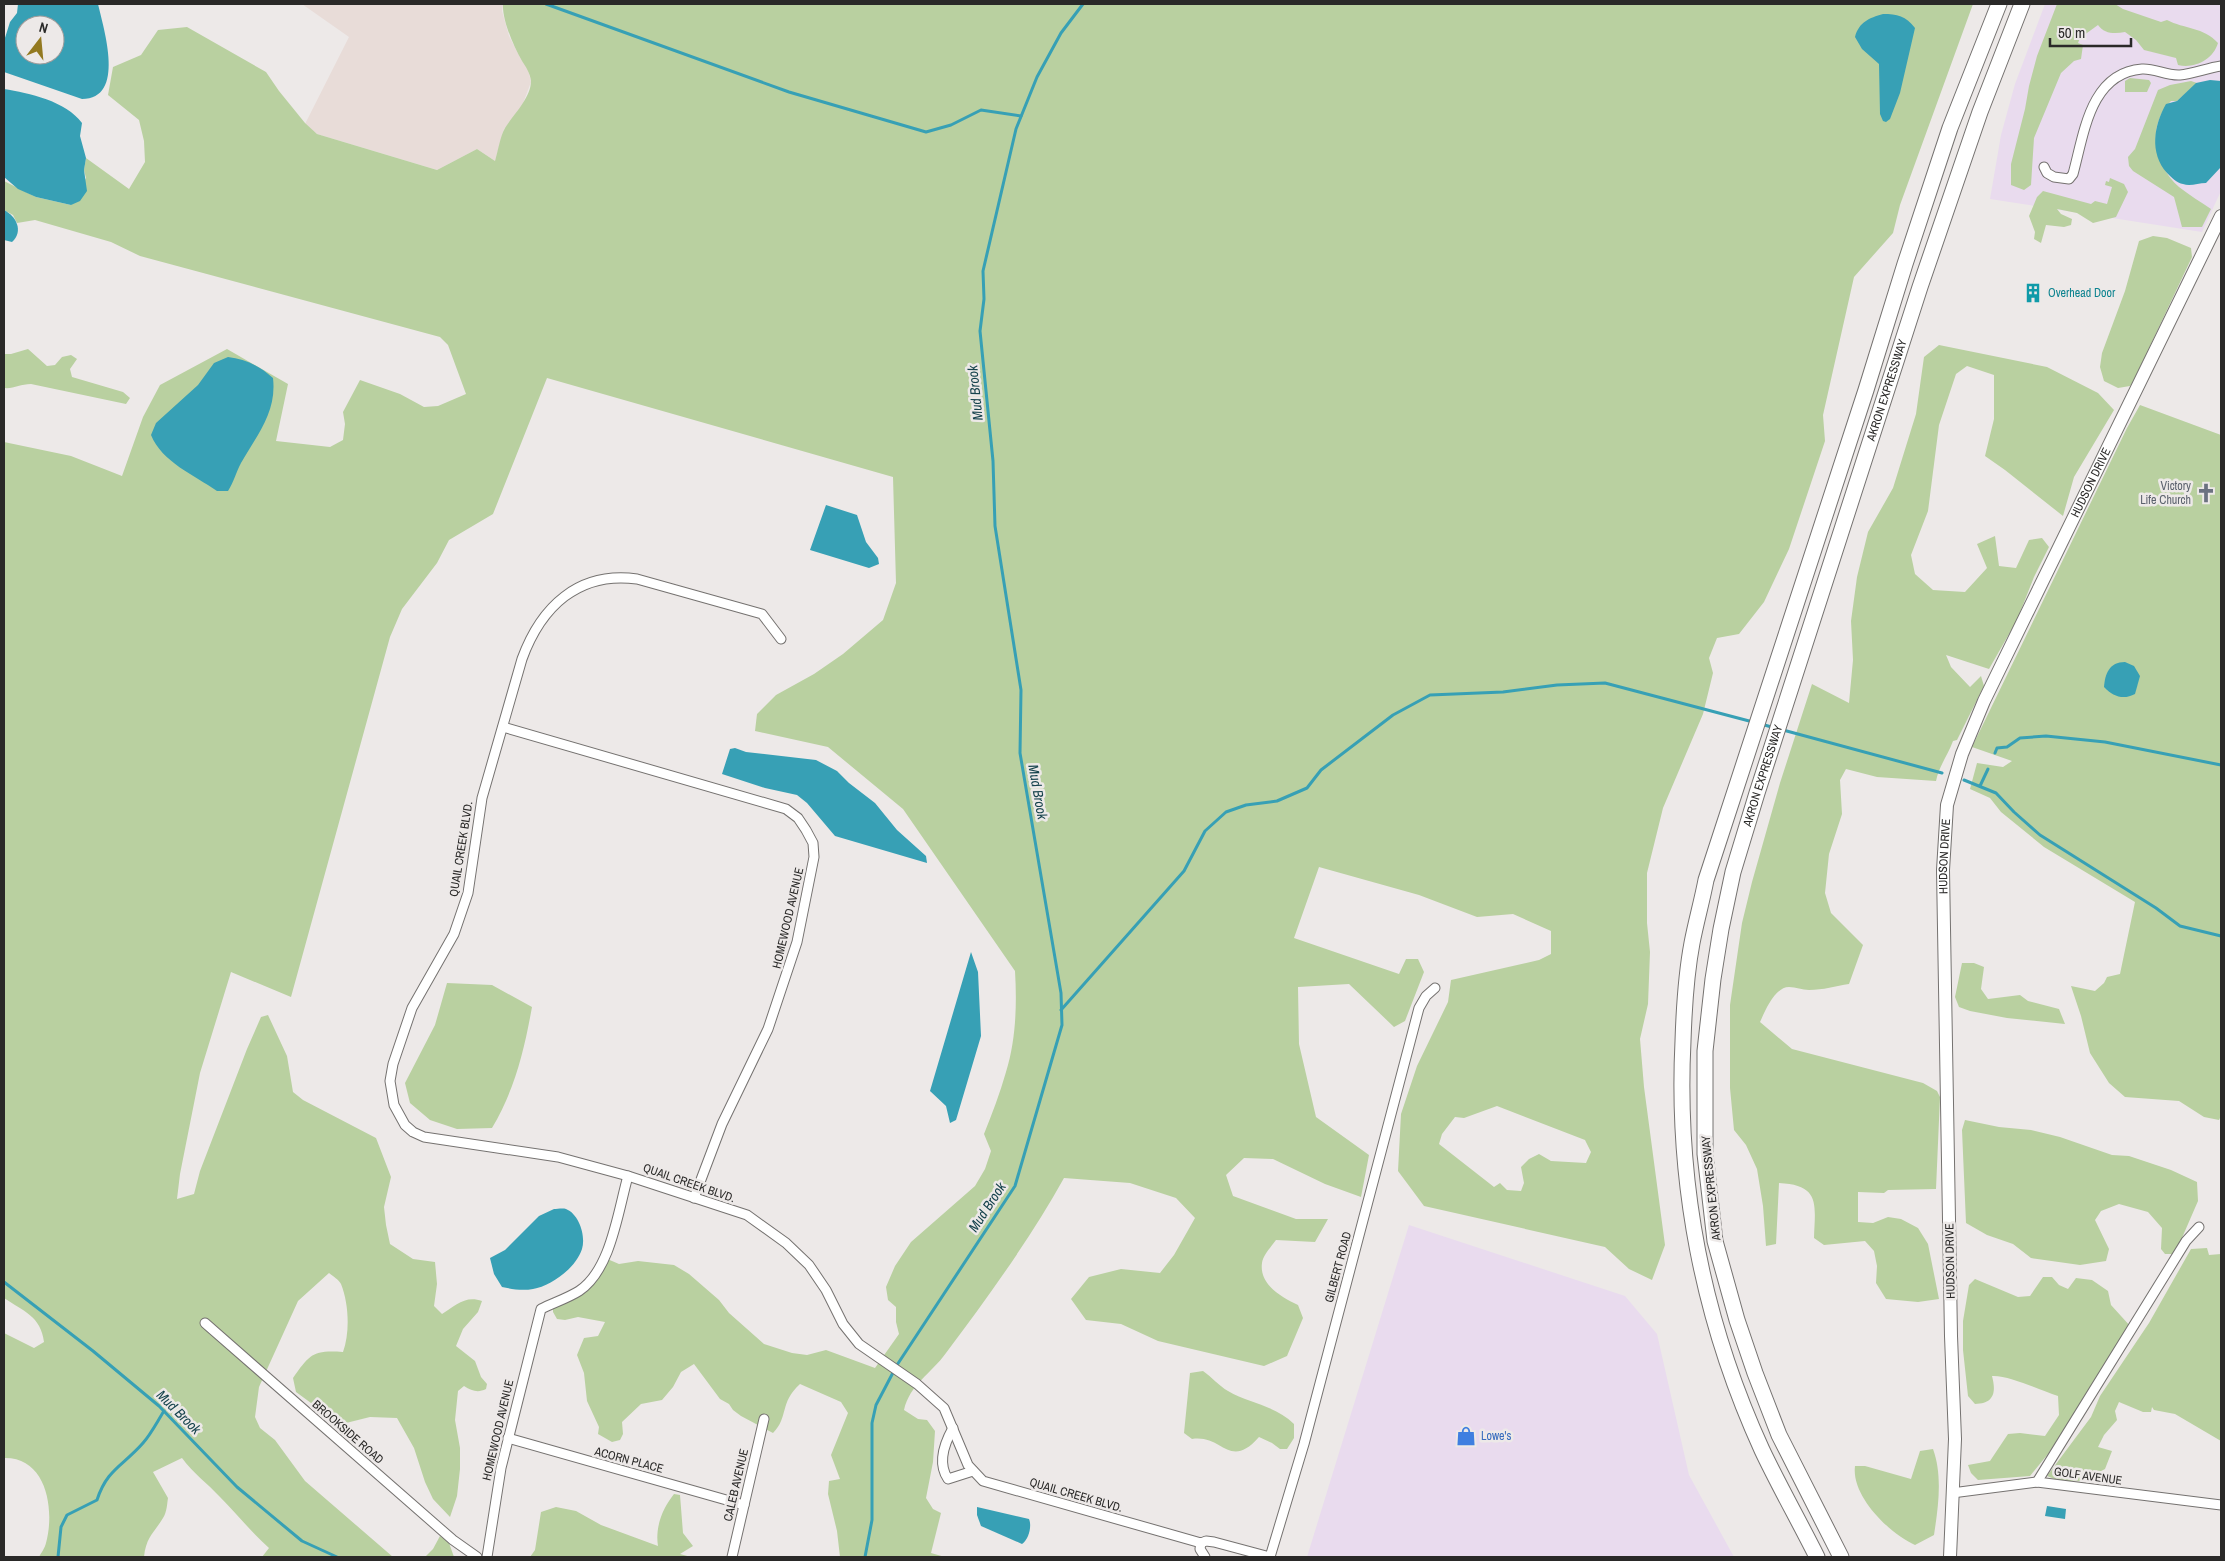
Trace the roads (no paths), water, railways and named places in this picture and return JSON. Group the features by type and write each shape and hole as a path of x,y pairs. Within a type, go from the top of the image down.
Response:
{"highway":[{"name":"AKRON EXPRESSWAY","path":"1817,1557 1762,1450 1736,1384 1710,1309 1692,1228 1684,1151 1681,1088 1684,1013 1692,944 1706,880 1950,128 1999,4"},
{"name":"AKRON EXPRESSWAY","path":"1842,1557 1779,1435 1754,1373 1715,1241 1705,1154 1705,1051 1712,979 1720,929 1733,872 1757,793 1926,269 1980,112 2022,4"}],"street":[{"path":"2044,167 2047,173 2054,177 2069,179 2073,174 2093,105 2099,93 2112,79 2142,69 2181,75 2221,66"},
{"name":"HUDSON DRIVE","path":"1950,1557 1955,1439 1943,870 1947,805 1962,754 1984,701 2221,216"},
{"name":"QUAIL CREEK BLVD.","path":"781,640 762,614 637,579 621,577 588,584 558,600 538,624 522,659 482,798 468,894 454,934 412,1008 393,1064 390,1081 394,1105 405,1125 413,1132 424,1137 558,1157 628,1176 747,1216 786,1243 809,1265 826,1290 844,1324 859,1344 878,1355 925,1389 944,1408 953,1428"},
{"name":"HOMEWOOD AVENUE","path":"503,727 786,809 798,818 813,844 814,857 811,876 797,942 786,980 768,1029 722,1124 694,1198"},
{"name":"GILBERT ROAD","path":"1270,1557 1308,1429 1419,1008 1426,996 1435,988"},
{"name":"HOMEWOOD AVENUE","path":"487,1557 491,1522 508,1438 541,1309 580,1291 596,1274 605,1258 628,1176"},
{"path":"2037,1482 2186,1241 2200,1227"},
{"name":"BROOKSIDE ROAD","path":"205,1322 426,1516 477,1557"},
{"name":"CALEB AVENUE","path":"732,1557 764,1419"},
{"path":"953,1428 968,1465 973,1471 948,1479 942,1467 943,1454 947,1439 953,1428"},
{"name":"ACORN PLACE","path":"508,1438 744,1504"},
{"name":"QUAIL CREEK BLVD.","path":"973,1471 983,1481 1201,1543 1206,1541 1214,1542 1270,1557"},
{"name":"GOLF AVENUE","path":"1952,1493 2037,1482 2221,1505"},
{"path":"1201,1543 1200,1550 1205,1557"}],"water":[{"path":"18,4 98,4 109,61 108,76 104,88 96,96 82,99 4,72 4,41 10,22 15,16 15,65 65,65 65,15 15,15"},
{"path":"1883,14 1901,16 1915,28 1900,93 1890,119 1886,122 1883,121 1880,114 1879,64 1862,49 1855,37 1865,21"},
{"path":"2210,80 2221,81 2221,167 2206,183 2186,185 2174,180 2161,165 2156,148 2156,130 2166,104 2177,101 2196,83"},
{"path":"4,89 46,99 67,109 82,123 80,136 86,158 84,170 87,191 80,201 71,205 36,197 18,189 4,177"},
{"path":"4,210 12,216 17,224 18,233 12,242 4,240"},
{"path":"228,357 246,361 263,370 273,378 273,390 269,412 241,463 230,488 228,491 217,491 171,460 156,445 151,435 156,423 198,385 214,363"},
{"path":"826,505 857,515 866,542 878,558 879,564 869,568 810,550"},
{"path":"2125,662 2134,666 2140,676 2135,694 2123,697 2111,693 2104,687 2105,678 2112,666"},
{"path":"735,748 746,752 816,760 837,771 875,803 897,830 926,856 927,863 835,836 807,803 797,795 765,788 722,774 730,749"},
{"path":"971,952 978,972 981,1036 956,1120 950,1123 946,1106 930,1091"},
{"path":"554,1209 566,1209 578,1220 583,1238 579,1256 562,1275 540,1287 525,1290 502,1287 494,1274 490,1258 505,1250 539,1216"},
{"path":"2047,1506 2066,1509 2065,1519 2045,1516"},
{"path":"977,1507 1029,1519 1030,1529 1028,1536 1022,1544 981,1526 977,1515"}],"waterway":[{"path":"546,4 789,92 926,132 951,125 981,110 1021,116"},
{"name":"Mud Brook","path":"865,1557 872,1520 872,1423 876,1405 897,1365 1015,1186 1062,1025 1061,993 1020,753 1021,690 995,526 993,461 980,331 984,299 983,271 1016,129 1037,77 1061,33 1083,4"},
{"path":"1061,1010 1184,871 1205,831 1226,812 1246,805 1277,801 1307,788 1321,770 1393,715 1430,695 1503,692 1557,685 1605,683 1753,722"},
{"path":"1761,724 1775,728"},
{"path":"1783,730 1942,773"},
{"path":"1995,753 1997,748 2007,747 2020,738 2046,736 2105,742 2221,765"},
{"path":"1980,786 1988,769"},
{"path":"1964,780 1996,793 2040,835 2156,908 2180,926 2221,936"},
{"name":"Mud Brook","path":"4,1282 93,1351 159,1406 237,1487 302,1541 337,1557"},
{"path":"58,1557 61,1527 67,1515 97,1500 111,1474 143,1443 164,1411"}],"place":[{"name":"Overhead Door","path":"2033,293"},
{"name":"Victory Life Church","path":"2206,493"},
{"name":"Lowe's","path":"1466,1436"}]}
